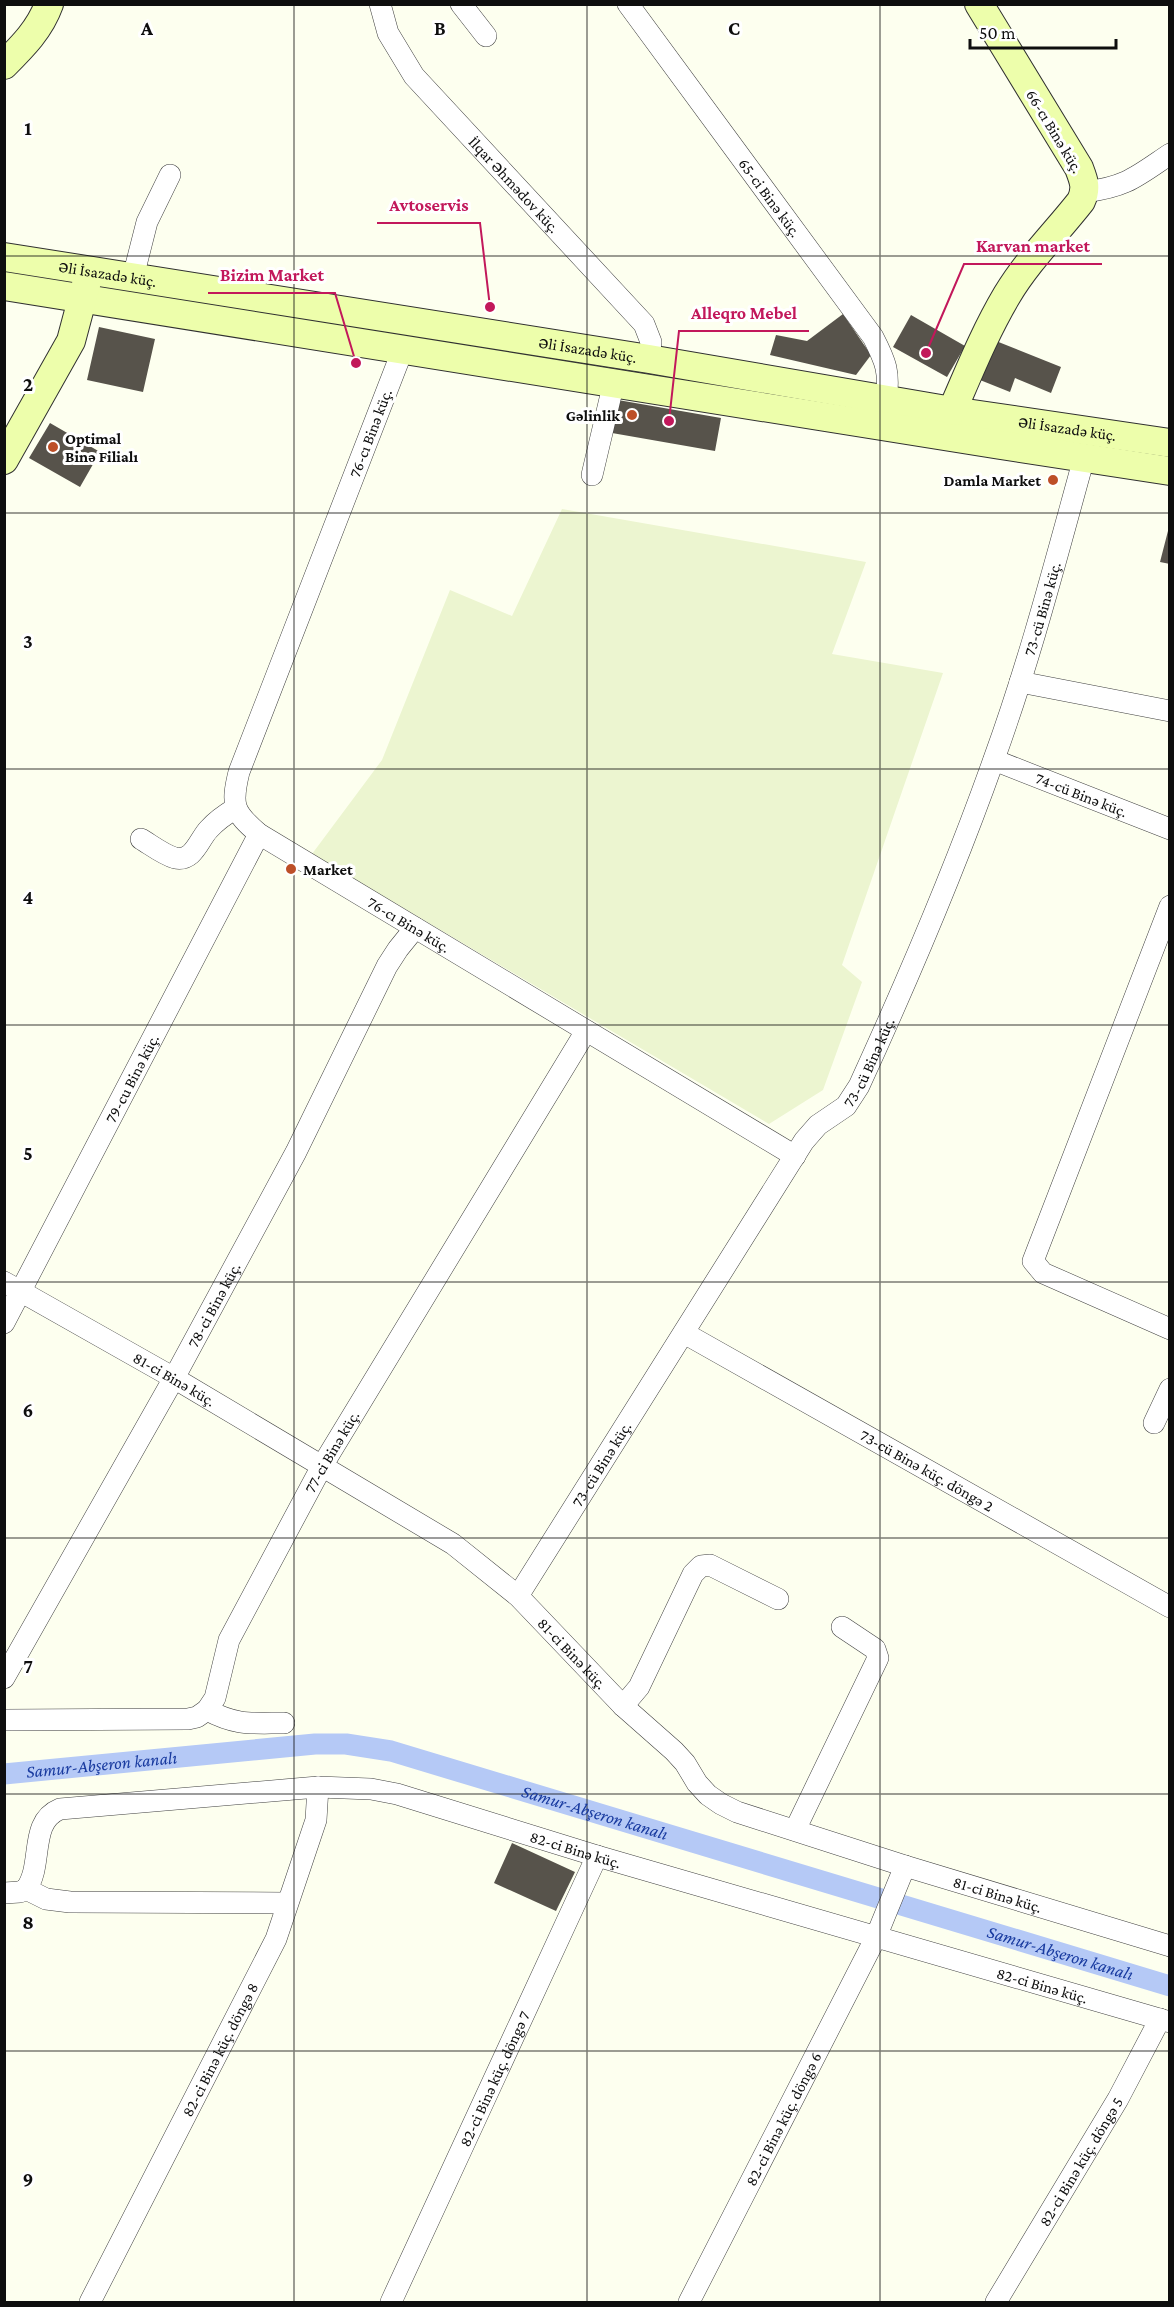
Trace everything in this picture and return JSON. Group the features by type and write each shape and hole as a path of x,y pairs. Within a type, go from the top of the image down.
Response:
{"main road":[{"path":"4,65 27,42 38,27 49,4"},
{"name":"66-cı Binə küç.","path":"952,411 981,345 1006,296 1037,252 1076,207 1085,192 1079,168 979,4"},
{"name":"Əli İsazadə küç.","path":"4,257 649,359 742,389 1084,458 1170,471"},
{"path":"4,460 71,341 84,298 89,270"},
{"name":"Əli İsazadə küç.","path":"4,286 614,382 886,400 1170,443"}],"street":[{"name":"İlqar Əhmədov küç.","path":"380,4 388,33 414,76 644,324 651,342 649,359"},
{"path":"461,4 486,36"},
{"name":"65-ci Binə küç.","path":"628,4 873,337 886,362 889,381 886,400"},
{"path":"1085,192 1110,189 1128,183 1170,154"},
{"path":"133,278 147,222 170,175"},
{"name":"76-cı Binə küç.","path":"403,349 239,772 233,796 236,808 243,820 259,834 795,1156"},
{"path":"592,475 614,382"},
{"name":"73-cü Binə küç.","path":"518,1596 812,1130 846,1106 859,1086 932,916 994,760 1020,682 1084,458"},
{"path":"1020,682 1170,711"},
{"name":"74-cü Binə küç.","path":"994,760 1170,829"},
{"path":"141,839 174,858 183,858 193,853 208,830 220,818 236,808"},
{"name":"79-cu Binə küç.","path":"4,1323 13,1287 259,834"},
{"path":"1170,906 1033,1262 1044,1273 1170,1329"},
{"name":"78-ci Binə küç.","path":"4,1677 174,1378 296,1152 387,966 415,928"},
{"name":"77-ci Binə küç.","path":"207,1710 215,1698 229,1640 322,1466 586,1031"},
{"name":"81-ci Binə küç.","path":"13,1287 174,1378 453,1544 518,1596 623,1706 674,1750 697,1783 721,1804 737,1812 905,1866 1170,1946"},
{"name":"73-cü Binə küç. döngə 2","path":"684,1333 1170,1607"},
{"path":"1154,1423 1170,1389"},
{"path":"623,1706 639,1688 693,1574 701,1566 710,1565 778,1599"},
{"path":"795,1830 878,1658 875,1649 842,1627"},
{"path":"4,1720 188,1719 197,1717 207,1710 224,1720 237,1723 284,1723"},
{"name":"82-ci Binə küç.","path":"26,1888 32,1878 42,1824 52,1813 60,1809 318,1787 371,1789 397,1794 597,1856 1165,2021"},
{"name":"82-ci Binə küç. döngə 8","path":"90,2302 276,1939 316,1820 318,1787"},
{"name":"82-ci Binə küç. döngə 7","path":"391,2302 597,1856"},
{"name":"82-ci Binə küç. döngə 6","path":"689,2302 876,1937 905,1866"},
{"path":"4,1893 20,1892 26,1888 46,1899 70,1902 287,1904"},
{"name":"82-ci Binə küç. döngə 5","path":"996,2302 1165,2021"}],"green space":[{"path":"562,509 866,562 832,654 943,673 842,965 862,982 823,1090 769,1124 312,854 382,760 450,590 512,616"}],"building":[{"path":"843,314 871,355 856,375 770,355 776,335 807,341"},
{"path":"911,315 965,346 947,377 893,347"},
{"path":"99,327 155,339 143,392 87,380"},
{"path":"996,341 1061,367 1051,393 1015,378 1010,392 980,380"},
{"path":"618,400 721,418 715,451 612,433"},
{"path":"50,423 100,452 80,487 29,458"},
{"path":"1170,527 1170,564 1160,562"},
{"path":"512,1843 575,1872 556,1911 494,1883"}],"waterway":[{"name":"Samur-Abşeron kanalı","path":"4,1774 315,1744 346,1744 391,1751 1170,1986"}],"place":[{"name":"Avtoservis","path":"490,307"},
{"name":"Karvan market","path":"926,353"},
{"name":"Bizim Market","path":"356,363"},
{"name":"Gəlinlik","path":"632,415"},
{"name":"Alleqro Mebel","path":"669,421"},
{"name":"Optimal Binə Filialı","path":"53,447"},
{"name":"Damla Market","path":"1053,480"},
{"name":"Market","path":"291,869"}]}
